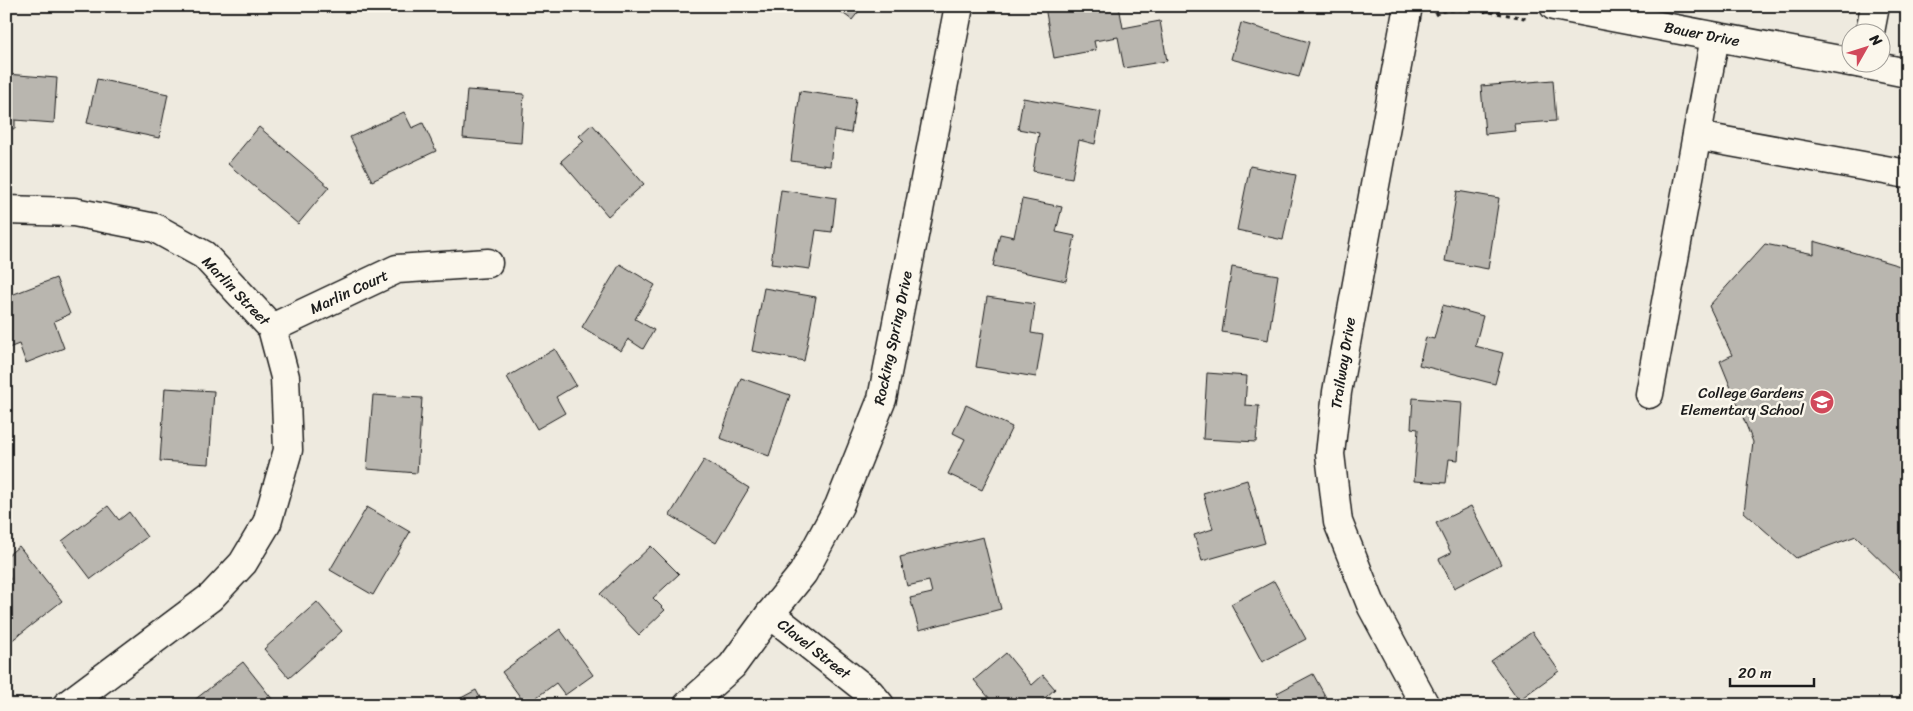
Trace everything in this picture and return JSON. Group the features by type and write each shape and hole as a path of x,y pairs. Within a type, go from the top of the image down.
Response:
{"street":[{"name":"Rocking Spring Drive","path":"688,705 732,666 803,573 834,514 882,399 958,6"},
{"name":"Trailway Drive","path":"1408,6 1337,392 1330,454 1338,522 1372,607 1425,705"},
{"name":"Bauer Drive","path":"1554,6 1840,60"},
{"path":"1872,22 1875,6"},
{"path":"1649,394 1715,37"},
{"name":"Bauer Drive","path":"1890,70 1907,73"},
{"path":"1697,136 1907,174"},
{"name":"Marlin Street","path":"6,210 74,212 155,228 204,255 272,328 285,377 288,450 267,523 243,563 211,597 67,705"},
{"name":"Marlin Court","path":"272,328 397,269 488,263"},
{"name":"Clavel Street","path":"770,614 870,693 880,705"}],"building":[{"path":"833,6 863,6 852,20"},
{"path":"1119,6 1123,28 1160,21 1167,61 1124,68 1118,37 1094,41 1096,50 1054,58 1045,7"},
{"path":"1241,23 1309,42 1299,77 1231,59"},
{"path":"6,74 57,78 54,123 15,120 15,129 6,128"},
{"path":"97,79 168,94 159,138 87,123"},
{"path":"1553,80 1556,121 1514,124 1515,131 1485,134 1481,86"},
{"path":"467,90 524,94 521,143 463,138"},
{"path":"800,91 856,99 851,133 834,130 830,166 791,161"},
{"path":"1023,98 1101,112 1095,144 1079,140 1072,178 1033,171 1039,133 1018,129"},
{"path":"404,112 412,128 423,123 436,151 372,181 350,137"},
{"path":"592,124 644,184 608,216 561,161 584,141 579,136"},
{"path":"259,127 329,187 298,224 228,164"},
{"path":"1250,166 1296,175 1283,240 1237,230"},
{"path":"781,190 836,198 832,232 816,230 810,269 771,264"},
{"path":"1457,191 1499,198 1488,269 1445,261"},
{"path":"1022,199 1062,207 1056,232 1075,236 1066,281 993,266 1000,234 1014,237"},
{"name":"College Gardens Elementary School","path":"1814,241 1907,268 1907,580 1902,581 1856,536 1796,558 1744,512 1753,442 1720,361 1732,355 1709,306 1765,244 1814,254"},
{"path":"620,264 655,285 635,319 654,330 643,349 628,339 621,351 582,327"},
{"path":"1232,267 1278,275 1268,340 1222,332"},
{"path":"56,278 70,314 54,321 64,348 26,363 19,344 6,349 6,297"},
{"path":"764,288 816,297 804,361 752,351"},
{"path":"987,297 1035,304 1031,333 1043,335 1036,377 976,367"},
{"path":"1443,305 1483,316 1475,346 1503,353 1495,384 1419,365 1426,337 1434,339"},
{"path":"555,349 576,385 556,397 565,413 537,429 507,377"},
{"path":"1207,373 1247,376 1245,405 1259,406 1256,442 1203,439"},
{"path":"741,378 790,395 769,456 720,438"},
{"path":"165,388 214,391 209,464 160,461"},
{"path":"373,395 422,398 417,473 367,469"},
{"path":"1413,398 1462,402 1458,460 1449,459 1446,483 1414,481 1418,429 1411,428"},
{"path":"966,405 1012,427 982,490 948,474 965,439 953,433"},
{"path":"704,460 749,488 716,543 670,515"},
{"path":"1247,480 1265,543 1202,561 1194,535 1213,529 1203,493"},
{"path":"108,506 119,520 129,512 147,537 91,579 62,541"},
{"path":"1471,506 1501,564 1454,588 1439,559 1451,553 1436,523"},
{"path":"367,507 410,532 373,595 330,570"},
{"path":"983,537 1001,609 919,630 910,598 932,593 929,581 907,586 900,557"},
{"path":"19,546 62,601 6,645 6,583 11,579 6,573 6,557"},
{"path":"651,546 679,574 653,598 665,610 639,635 600,594"},
{"path":"1274,581 1306,639 1262,662 1231,604"},
{"path":"317,602 342,631 289,678 264,649"},
{"path":"560,629 593,675 565,695 556,683 526,705 502,672"},
{"path":"1532,632 1559,671 1519,700 1491,661"},
{"path":"1006,653 1032,685 1043,675 1055,689 1037,705 995,705 974,680"},
{"path":"243,662 273,700 267,705 188,705"},
{"path":"1313,674 1329,703 1339,697 1344,705 1284,705 1277,693"},
{"path":"476,690 484,705 448,705"}],"place":[{"name":"College Gardens Elementary School","path":"1822,402"}]}
